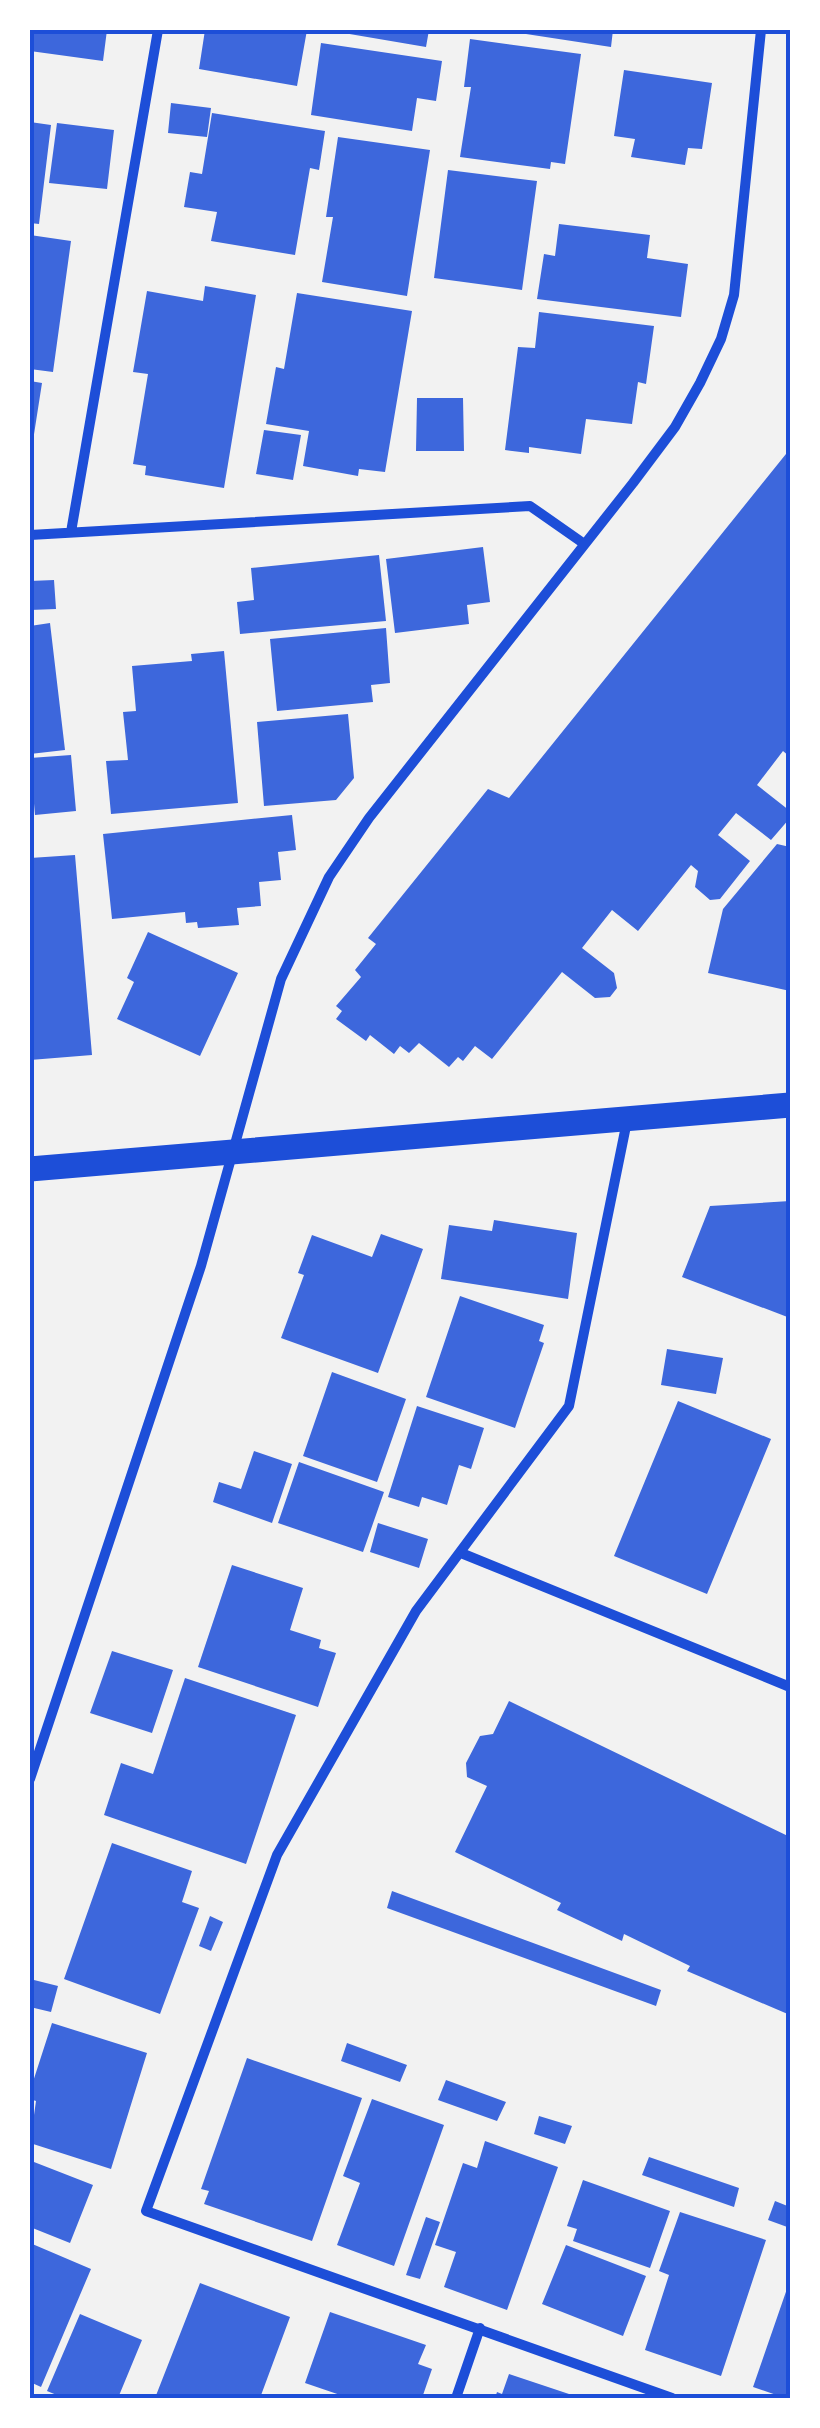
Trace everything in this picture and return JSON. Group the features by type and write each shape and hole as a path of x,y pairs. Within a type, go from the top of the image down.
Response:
{"main road":[{"path":"30,1169 790,1105"}],"street":[{"path":"70,532 158,30"},
{"path":"30,1780 201,1266 260,1041 281,979 329,877 368,818 676,427 721,339 734,295 761,30"},
{"path":"30,535 530,506 583,543"},
{"path":"628,1120 569,1406 416,1611 276,1855 146,2211 672,2398"},
{"path":"461,1553 790,1687"},
{"path":"456,2398 480,2328"}],"building":[{"path":"30,30 107,30 103,61 30,51"},
{"path":"205,30 307,30 297,86 199,69"},
{"path":"326,30 429,30 426,47"},
{"path":"500,30 613,30 611,47"},
{"path":"470,39 581,54 565,164 551,162 550,169 460,157 471,87 464,87"},
{"path":"321,43 442,61 436,101 417,98 412,131 311,115"},
{"path":"624,70 712,83 702,149 688,148 685,165 631,157 635,139 614,136"},
{"path":"171,103 211,108 207,137 168,133"},
{"path":"212,113 325,131 319,170 310,168 295,255 211,241 217,212 184,207 190,172 202,174"},
{"path":"30,122 51,125 39,224 30,223"},
{"path":"57,123 114,130 107,189 49,183"},
{"path":"338,137 430,150 407,296 322,282 333,217 326,217"},
{"path":"448,170 537,181 522,290 434,278"},
{"path":"559,224 650,235 647,258 688,264 681,317 537,299 544,254 555,256"},
{"path":"30,235 71,241 53,372 30,369"},
{"path":"205,286 256,295 224,488 145,475 146,466 133,464 148,374 133,372 147,291 203,301"},
{"path":"297,293 412,311 385,472 359,469 358,476 303,466 309,431 266,424 276,367 284,369"},
{"path":"539,312 654,326 646,384 638,382 632,424 586,419 581,454 529,447 529,453 505,450 518,347 535,348"},
{"path":"30,381 42,383 32,447 30,447"},
{"path":"417,398 463,398 464,451 416,451"},
{"path":"264,430 301,435 293,480 256,474"},
{"path":"790,449 790,757 783,751 757,785 790,811 790,818 771,840 736,813 718,835 750,861 720,899 710,900 695,887 698,871 691,865 638,931 612,910 582,948 614,973 617,988 610,997 595,998 562,972 492,1059 475,1046 463,1061 458,1057 449,1067 419,1043 409,1053 400,1046 394,1054 370,1035 366,1041 336,1019 342,1011 336,1006 361,977 355,970 376,944 368,938 488,789 509,798"},
{"path":"483,547 490,602 467,605 469,624 395,633 386,559"},
{"path":"379,555 386,621 240,634 237,602 254,600 251,568"},
{"path":"54,580 56,609 30,610 30,581"},
{"path":"50,623 65,750 30,754 30,626"},
{"path":"386,628 390,683 371,685 373,702 277,711 270,639"},
{"path":"224,651 238,803 111,814 106,761 128,760 123,712 136,711 132,666 192,661 191,654"},
{"path":"348,714 354,778 336,800 264,806 257,722"},
{"path":"71,755 76,811 35,815 30,758"},
{"path":"292,815 296,850 278,852 281,880 259,882 261,906 237,908 239,925 198,928 197,922 186,923 185,912 112,919 103,834"},
{"path":"777,844 790,847 790,991 708,973 723,909"},
{"path":"75,855 92,1055 30,1060 30,858"},
{"path":"148,932 238,973 200,1056 117,1019 134,982 127,978"},
{"path":"790,1201 790,1318 682,1277 710,1206"},
{"path":"494,1220 577,1233 568,1299 441,1279 449,1225 492,1231"},
{"path":"381,1234 423,1249 378,1373 281,1338 304,1275 298,1273 312,1235 372,1257"},
{"path":"460,1296 544,1325 539,1341 544,1343 515,1428 426,1397"},
{"path":"667,1349 723,1358 716,1394 661,1385"},
{"path":"332,1372 406,1399 377,1482 303,1456"},
{"path":"678,1401 771,1439 707,1594 614,1556"},
{"path":"417,1406 484,1428 471,1469 459,1465 447,1505 422,1497 419,1507 388,1497"},
{"path":"254,1451 292,1464 272,1523 213,1502 219,1482 241,1489"},
{"path":"299,1462 384,1492 363,1552 278,1523"},
{"path":"378,1523 428,1539 419,1568 370,1552"},
{"path":"232,1565 303,1588 290,1630 321,1640 319,1648 336,1653 318,1707 198,1667"},
{"path":"112,1651 173,1670 152,1733 90,1713"},
{"path":"185,1678 296,1715 246,1864 104,1815 121,1763 153,1774"},
{"path":"509,1701 790,1837 790,2015 687,1971 690,1966 624,1934 622,1941 557,1910 561,1903 455,1852 487,1786 467,1777 466,1763 480,1736 493,1734"},
{"path":"112,1843 192,1871 182,1902 199,1908 160,2014 64,1979"},
{"path":"392,1891 661,1990 656,2006 387,1908"},
{"path":"210,1916 223,1922 211,1951 199,1946"},
{"path":"30,1979 58,1986 51,2012 30,2007"},
{"path":"52,2023 147,2053 111,2169 30,2143 36,2101 30,2099 30,2091"},
{"path":"347,2043 407,2065 400,2082 341,2061"},
{"path":"247,2058 362,2098 312,2241 204,2204 209,2191 201,2189"},
{"path":"446,2080 506,2102 497,2121 438,2100"},
{"path":"372,2099 444,2125 394,2266 337,2245 360,2183 343,2176"},
{"path":"539,2116 572,2126 565,2144 534,2134"},
{"path":"485,2141 558,2167 507,2310 444,2287 456,2252 435,2245 463,2163 477,2168"},
{"path":"649,2157 739,2188 734,2207 642,2175"},
{"path":"34,2162 93,2185 70,2243 30,2227 30,2172"},
{"path":"583,2180 670,2211 650,2268 573,2241 577,2229 567,2226"},
{"path":"775,2201 790,2207 790,2228 768,2220"},
{"path":"680,2212 766,2240 721,2376 645,2350 669,2275 659,2271"},
{"path":"426,2217 440,2222 420,2279 406,2275"},
{"path":"30,2243 91,2269 41,2387 30,2382"},
{"path":"566,2245 646,2276 623,2336 542,2304"},
{"path":"200,2283 290,2317 260,2398 155,2398"},
{"path":"789,2283 790,2398 785,2398 753,2387"},
{"path":"330,2312 426,2345 418,2364 432,2369 422,2398 349,2398 305,2383"},
{"path":"80,2314 142,2340 118,2398 64,2398 47,2391"},
{"path":"509,2374 578,2398 495,2398 497,2392 502,2394"}]}
